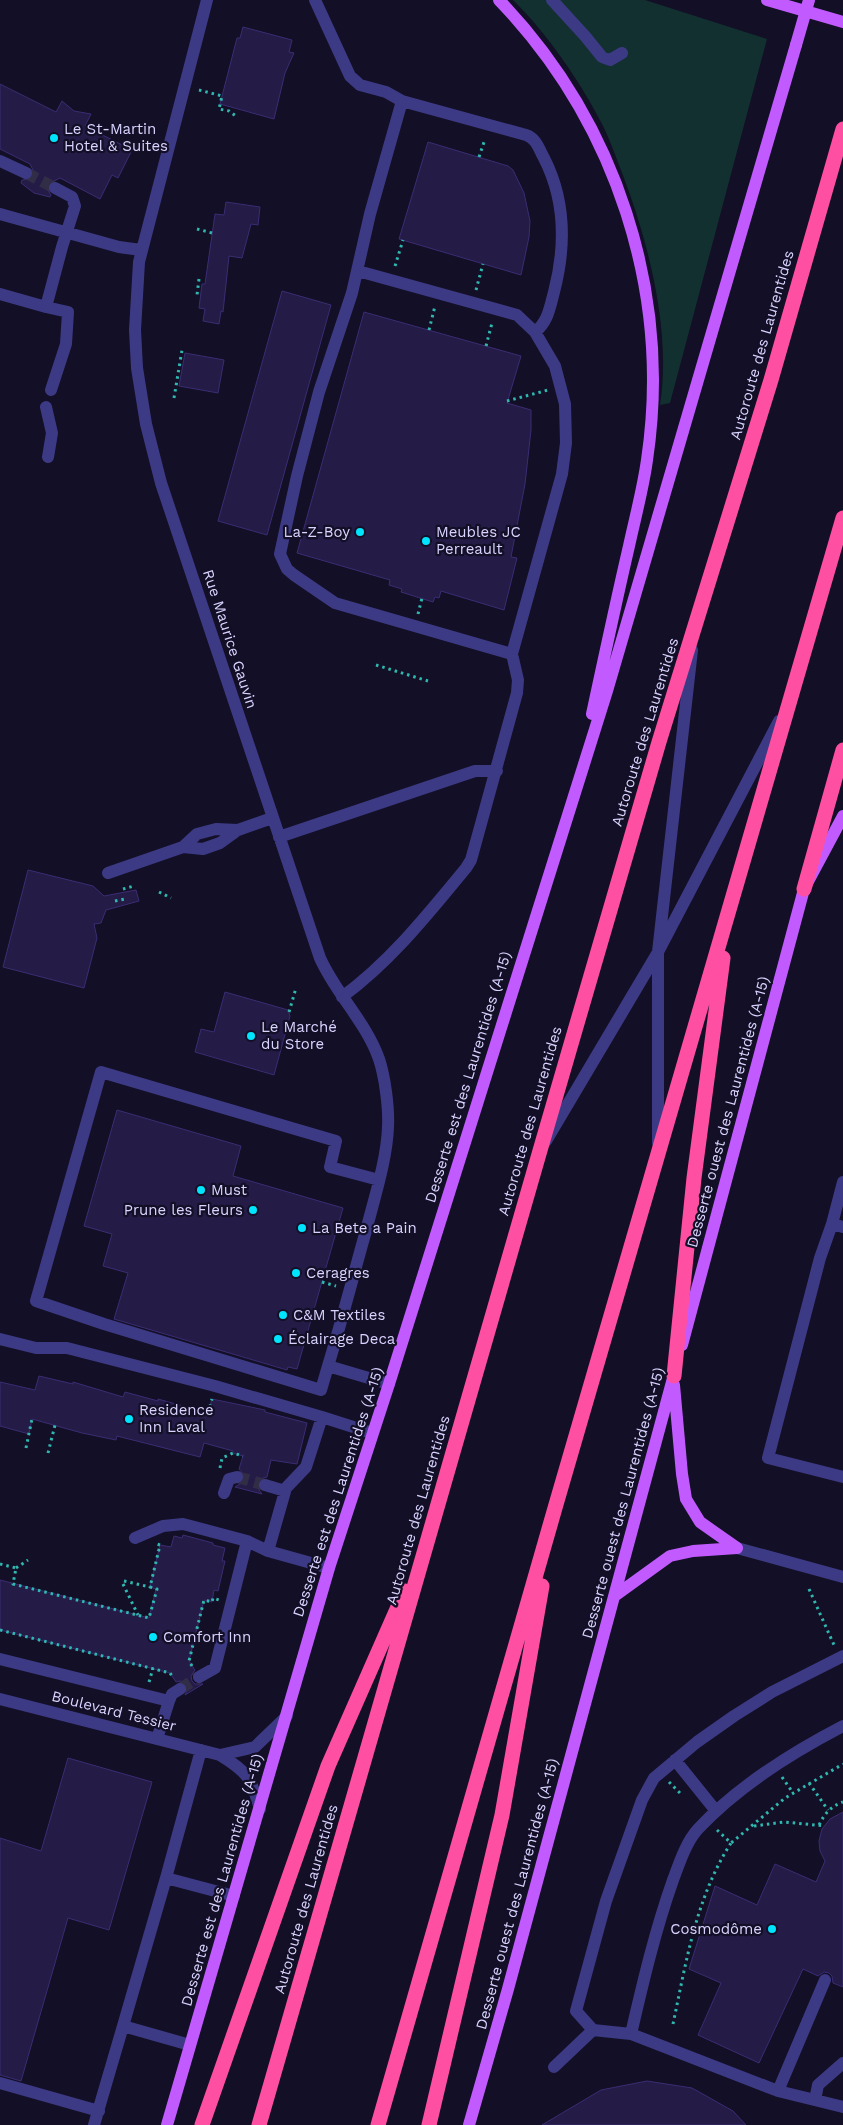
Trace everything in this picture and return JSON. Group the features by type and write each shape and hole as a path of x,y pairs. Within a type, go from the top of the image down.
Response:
{"highway":[{"name":"Autoroute des Laurentides","path":"260,2125 426,1544 659,742 771,380 843,130"},
{"path":"378,2125 843,518"},
{"path":"804,889 843,750"},
{"path":"674,1376 694,1178 730,909"},
{"path":"429,2125 502,1815 555,1508"},
{"path":"202,2125 328,1766 426,1544"}],"main road":[{"path":"499,0 546,54 577,101 599,142 619,188 633,231 645,286 650,328 652,398 647,462 577,785"},
{"path":"767,0 843,22"},
{"path":"577,785 607,691 809,0"},
{"name":"Desserte est des Laurentides (A-15)","path":"167,2125 329,1568 389,1384 577,785"},
{"name":"Desserte ouest des Laurentides (A-15)","path":"469,2125 616,1594 804,889 843,816"},
{"path":"674,1376 682,1479 686,1499 700,1522 737,1548"},
{"path":"616,1594 670,1556 693,1551 737,1548"}],"street":[{"path":"315,0 351,79 360,85 386,92 402,101 526,135 532,138 538,147 550,169 556,188 561,209 563,237 561,262 550,308 545,321 535,332"},
{"path":"552,0 586,36 602,57 610,60 622,53"},
{"name":"Rue Maurice Gauvin","path":"204,1 141,250 136,346 139,386 150,442 187,561 320,958 330,979 360,1021 379,1059 388,1126 378,1180 321,1390 104,1324 36,1300 101,1072 336,1141 330,1167 378,1180"},
{"path":"402,101 370,214 358,271 318,392 280,554 282,561 294,576 335,602 512,654"},
{"path":"0,161 26,173"},
{"path":"46,307 75,203 72,198 55,188"},
{"path":"0,214 119,247 141,250"},
{"path":"342,997 381,965 428,914 466,868 476,844 497,771 518,686 512,654 562,474 565,452 565,404 562,386 550,356 535,332 517,315 358,271"},
{"path":"0,294 68,312 66,344 51,390"},
{"path":"46,407 52,433 48,458"},
{"path":"658,1156 658,952 695,628"},
{"path":"539,1154 658,952 789,703"},
{"path":"279,837 475,771 487,769 497,771"},
{"path":"108,873 183,847 202,849 220,843 238,830 272,818"},
{"path":"843,1182 838,1225 820,1258 768,1458 843,1477"},
{"path":"0,1339 36,1348 67,1348 216,1386 372,1433"},
{"path":"328,1366 389,1384"},
{"path":"268,1552 285,1491 288,1485 306,1467 322,1417"},
{"path":"224,1493 230,1479 237,1476"},
{"path":"265,1485 285,1491"},
{"path":"135,1538 163,1526 183,1524 247,1541 268,1552 329,1568"},
{"path":"195,1672 215,1668 247,1541"},
{"path":"737,1548 843,1577"},
{"path":"839,1652 734,1716 654,1778 648,1788 606,1900 576,2012 593,2030 631,2034 778,2091 843,2107"},
{"path":"0,1659 169,1701"},
{"path":"157,1739 176,1684"},
{"name":"Boulevard Tessier","path":"0,1699 220,1755 247,1774 255,1790 260,1809"},
{"name":"Boulevard Tessier","path":"220,1755 255,1747 287,1716"},
{"path":"631,2034 653,1939 678,1867 697,1830 747,1785 843,1726"},
{"path":"94,2125 202,1750"},
{"path":"675,1760 716,1811"},
{"path":"166,1878 234,1896"},
{"path":"778,2091 825,1980"},
{"path":"123,2026 190,2045"},
{"path":"554,2066 593,2030"},
{"path":"815,2100 818,2085 843,2063"},
{"path":"0,2083 98,2111"}],"path":[{"path":"196,89 222,96 219,108 229,111 237,117"},
{"path":"479,157 487,134"},
{"path":"197,229 212,233"},
{"path":"396,263 403,240"},
{"path":"481,272 483,264"},
{"path":"199,279 197,295 200,295"},
{"path":"429,330 430,323"},
{"path":"486,346 488,339"},
{"path":"174,398 181,369 182,350"},
{"path":"507,401 550,389"},
{"path":"418,614 422,598"},
{"path":"376,666 428,681"},
{"path":"123,889 134,886"},
{"path":"159,892 171,898"},
{"path":"116,901 125,899"},
{"path":"289,1012 296,988"},
{"path":"208,1413 213,1393"},
{"path":"26,1448 32,1419"},
{"path":"48,1453 55,1425"},
{"path":"150,1587 160,1545"},
{"path":"28,1560 16,1568 13,1584 149,1618 156,1589 124,1582 138,1615"},
{"path":"0,1564 16,1568"},
{"path":"809,1589 839,1652"},
{"path":"195,1672 189,1661 204,1600 212,1602 212,1598 219,1600 221,1590"},
{"path":"0,1630 170,1672 176,1684"},
{"path":"148,1686 153,1668"},
{"path":"673,2024 696,1925 714,1873 731,1843 793,1793 843,1764"},
{"path":"784,1781 793,1793"},
{"path":"809,1783 828,1810"},
{"path":"819,1825 828,1810 834,1805 843,1802"},
{"path":"754,1826 784,1822 824,1826"},
{"path":"713,1827 731,1843"}],"green space":[{"path":"513,0 645,0 767,39 670,403 660,405 663,376 663,345 654,283 639,222 613,150 594,110 574,76 551,43"}],"building":[{"path":"243,27 292,40 289,52 294,53 285,73 274,119 220,104 237,38 240,38"},
{"path":"0,84 56,112 62,101 74,111 91,114 85,126 132,150 118,178 112,175 100,199 60,178 48,184 47,189 51,195 50,197 34,193 21,183 22,180 31,179 34,172 30,164 0,149"},
{"path":"428,142 508,166 513,170 524,193 530,221 529,237 521,275 399,239"},
{"path":"226,202 260,207 258,225 251,224 242,258 229,256 223,312 221,311 219,324 203,321 205,309 199,308 202,284 205,284 215,214 224,215"},
{"path":"282,291 331,305 267,535 218,521"},
{"path":"364,312 521,356 507,403 531,410 531,430 525,484 511,557 517,558 504,610 441,591 439,598 435,597 433,602 401,592 402,589 389,585 390,580 297,553"},
{"path":"185,353 224,360 218,393 179,386"},
{"path":"28,870 93,886 104,896 136,890 139,901 106,910 101,923 94,924 97,938 84,988 3,967"},
{"path":"225,992 288,1010 290,1016 274,1075 195,1052 201,1029 214,1032"},
{"path":"117,1110 241,1146 233,1176 343,1208 297,1369 288,1367 287,1370 114,1319 128,1273 103,1266 112,1234 84,1226"},
{"path":"39,1376 73,1384 73,1382 123,1397 125,1392 158,1401 158,1399 208,1413 212,1399 265,1410 265,1412 307,1423 297,1464 271,1460 267,1477 260,1479 257,1483 257,1487 262,1494 235,1487 243,1482 245,1476 239,1469 243,1456 233,1453 233,1451 204,1443 200,1457 117,1436 116,1440 82,1433 32,1419 29,1434 0,1426 0,1382 35,1390"},
{"path":"183,1535 225,1548 222,1561 225,1561 218,1591 214,1590 212,1602 204,1600 189,1661 195,1670 191,1676 192,1681 195,1684 203,1684 185,1695 188,1689 187,1684 180,1681 176,1682 170,1673 0,1630 0,1580 149,1618 156,1589 150,1587 160,1545 171,1547 174,1536 182,1538"},
{"path":"68,1758 152,1782 109,1930 68,1918 21,2081 0,2075 0,1838 41,1851"},
{"name":"Cosmodôme","path":"843,1812 843,1987 833,1983 832,1976 829,1973 824,1972 818,1976 803,1969 759,2063 698,2035 721,1983 689,1969 715,1886 757,1905 775,1864 816,1882 825,1861 820,1851 819,1841 822,1829 830,1819"},
{"path":"647,2081 692,2088 733,2111 746,2125 542,2125 601,2090"}],"tunnel":[{"path":"26,173 55,188"},
{"path":"237,1477 265,1485"},
{"path":"180,1689 199,1677"}],"place":[{"name":"Le St-Martin Hotel & Suites","path":"54,138"},
{"name":"La-Z-Boy","path":"360,532"},
{"name":"Meubles JC Perreault","path":"426,541"},
{"name":"Le Marché du Store","path":"251,1036"},
{"name":"Must","path":"201,1190"},
{"name":"Prune les Fleurs","path":"253,1210"},
{"name":"La Bete a Pain","path":"302,1228"},
{"name":"Ceragres","path":"296,1273"},
{"name":"C&M Textiles","path":"283,1315"},
{"name":"Éclairage Deca","path":"278,1339"},
{"name":"Residence Inn Laval","path":"129,1419"},
{"name":"Comfort Inn","path":"153,1637"},
{"name":"Cosmodôme","path":"772,1929"}]}
